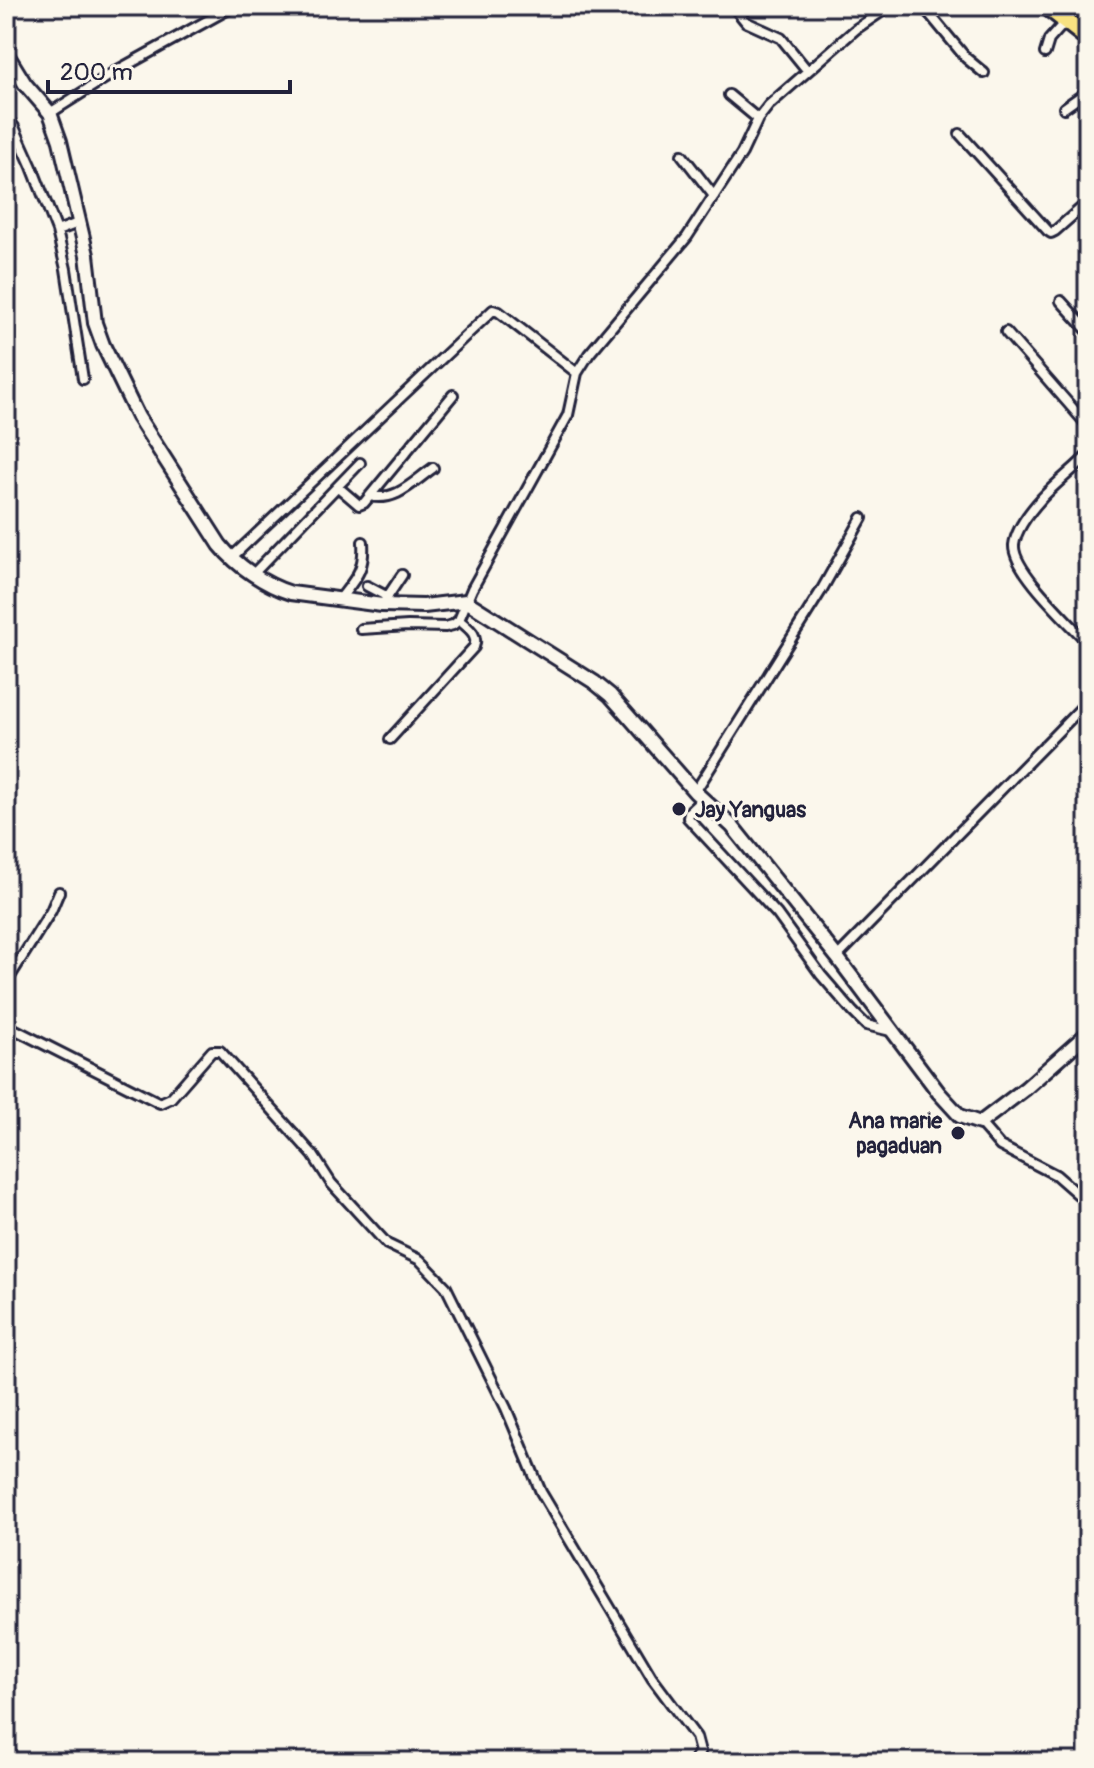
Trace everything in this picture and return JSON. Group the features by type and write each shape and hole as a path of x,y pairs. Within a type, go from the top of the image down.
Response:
{"highway":[{"path":"1047,6 1088,38"}],"street":[{"path":"50,113 118,70 234,6"},
{"path":"733,6 746,22 781,38 807,70"},
{"path":"361,629 445,627 459,620 466,601 568,415 577,373 589,354 687,237 742,153 758,119 779,94 856,29 890,6"},
{"path":"923,6 966,58 984,73"},
{"path":"1045,53 1049,40 1065,22"},
{"path":"6,53 25,84 50,113 60,141 77,224 87,255 95,323 103,345 138,417 231,558 279,589 291,593 424,606 466,601 594,682 610,695 699,795 732,826 960,1116 980,1123 1000,1146 1056,1175 1088,1203"},
{"path":"1064,108 1088,91"},
{"path":"729,95 758,119"},
{"path":"6,116 14,127 58,231 83,379"},
{"path":"960,134 1048,231 1055,231 1088,202"},
{"path":"682,155 714,196"},
{"path":"58,231 77,224"},
{"path":"1061,301 1088,331"},
{"path":"231,558 493,310 577,373"},
{"path":"1006,332 1087,422"},
{"path":"338,487 359,505 370,496 453,395"},
{"path":"1088,455 1040,500 1018,533 1014,545 1022,569 1088,643"},
{"path":"254,573 360,463"},
{"path":"370,496 394,496 433,468"},
{"path":"862,518 688,818 777,914 821,975 853,1012 866,1025 892,1031"},
{"path":"340,599 361,571 364,563 363,542"},
{"path":"385,601 402,575"},
{"path":"367,586 385,601"},
{"path":"390,739 474,647 477,640 475,635 459,620"},
{"path":"837,957 1088,701"},
{"path":"6,983 51,911 59,892"},
{"path":"6,1025 160,1103 171,1098 212,1051 220,1051 313,1155 331,1183 387,1244 412,1254 433,1271 446,1287 495,1384 541,1492 652,1678 696,1737 700,1752 692,1762"},
{"path":"980,1123 1026,1088 1088,1033"}],"place":[{"name":"Jay Yanguas","path":"679,809"},
{"name":"Ana marie pagaduan","path":"958,1133"}]}
